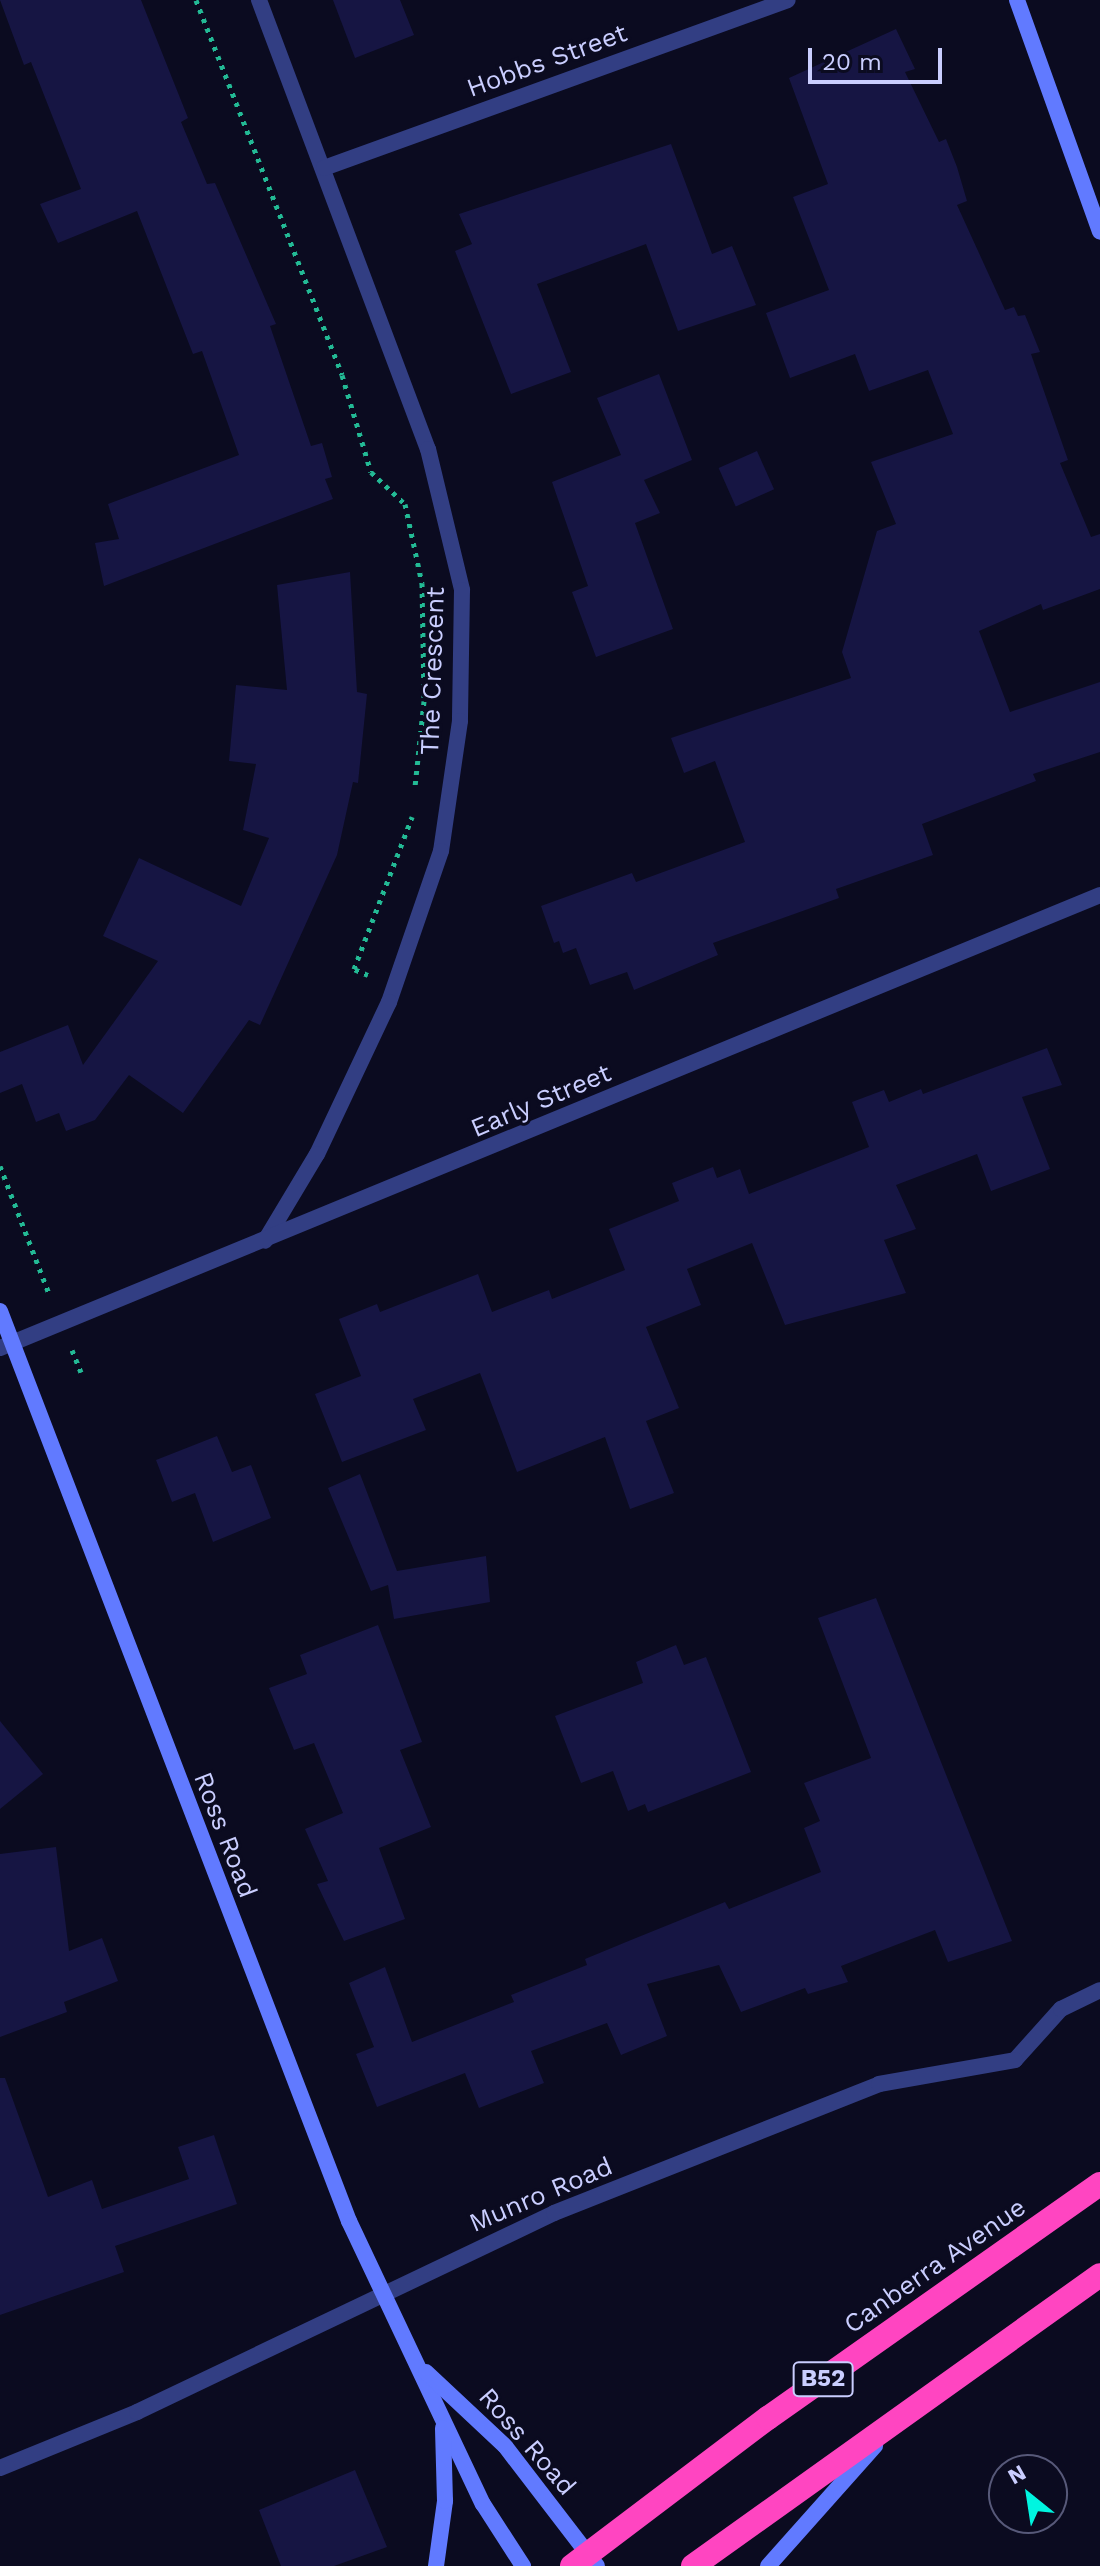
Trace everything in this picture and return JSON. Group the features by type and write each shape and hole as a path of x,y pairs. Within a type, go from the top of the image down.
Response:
{"highway":[{"name":"Canberra Avenue","path":"586,2562 768,2418 1100,2184"},
{"path":"693,2566 1100,2275"}],"street":[{"name":"The Crescent","path":"259,0 428,449 452,537 462,590 460,721 441,851 413,941 317,1154 265,1241"},
{"name":"Hobbs Street","path":"324,168 787,0"},
{"path":"1017,0 1100,232"},
{"name":"Early Street","path":"6,1346 1100,895"},
{"name":"Ross Road","path":"0,1311 6,1346 329,2173 483,2504 523,2566"},
{"name":"Munro Road","path":"0,2468 137,2412 554,2213 879,2084 1015,2060 1061,2009 1100,1990"},
{"name":"Ross Road","path":"422,2368 505,2446 586,2562"},
{"path":"436,2566 445,2501 442,2412"},
{"path":"768,2566 904,2415"}],"path":[{"path":"196,0 342,375 371,472 405,504 422,583 424,701 412,817 354,969"},
{"path":"0,1166 81,1372"}],"building":[{"path":"0,0 141,0 188,118 181,122 207,184 215,183 276,324 270,326 311,446 322,443 332,477 325,479 333,499 104,586 95,543 119,539 108,504 239,455 202,351 193,354 137,211 58,243 40,204 81,189 31,62 24,65"},
{"path":"333,0 400,0 414,35 355,58"},
{"path":"896,29 915,69 905,72 939,142 946,139 957,167 967,201 957,205 1005,310 1014,307 1018,316 1025,315 1040,352 1031,354 1068,460 1060,463 1091,537 1100,534 1100,589 1043,610 1041,604 979,631 1010,712 1100,682 1100,752 1033,774 1036,781 922,824 933,855 836,889 839,898 713,943 718,955 634,990 627,972 590,985 576,948 563,953 559,941 554,943 541,906 632,873 636,882 745,842 715,761 684,773 671,738 851,678 842,652 877,531 896,524 871,462 953,434 928,370 869,391 855,354 790,378 766,313 829,290 793,197 828,184 789,78"},
{"path":"671,144 712,254 732,246 756,305 678,331 646,244 537,284 571,372 511,394 455,251 472,244 459,214"},
{"path":"659,374 692,460 644,480 660,513 635,523 673,629 596,657 572,592 588,586 552,482 621,455 597,398"},
{"path":"757,451 774,489 736,506 719,468"},
{"path":"350,572 357,692 367,694 358,783 353,782 337,855 260,1025 249,1020 183,1113 129,1075 95,1120 66,1131 59,1113 36,1122 22,1084 0,1093 0,1052 68,1025 83,1065 158,961 103,936 139,858 241,906 269,838 243,830 256,764 229,761 236,685 287,690 277,585"},
{"path":"1047,1048 1062,1085 1022,1097 1050,1169 991,1191 977,1154 896,1185 916,1229 884,1240 906,1293 785,1325 752,1243 687,1269 701,1305 646,1327 679,1408 646,1421 674,1493 630,1509 605,1437 517,1472 480,1373 413,1399 426,1430 342,1462 315,1394 361,1376 339,1319 377,1304 380,1312 478,1274 492,1312 549,1290 552,1299 625,1270 609,1229 679,1201 672,1183 713,1167 717,1178 740,1169 749,1194 869,1147 852,1102 884,1090 889,1102 921,1089 923,1094"},
{"path":"217,1436 232,1472 251,1465 271,1518 213,1542 195,1493 172,1502 156,1460"},
{"path":"360,1474 397,1571 486,1556 490,1602 394,1619 388,1585 371,1591 328,1488"},
{"path":"876,1598 1012,1941 948,1962 935,1930 841,1966 848,1982 808,1994 805,1988 741,2012 719,1965 647,1984 667,2036 621,2055 607,2023 531,2051 544,2083 479,2108 465,2073 377,2107 356,2054 374,2047 349,1983 385,1967 412,2042 514,2002 511,1995 587,1965 585,1959 725,1902 729,1909 821,1872 804,1828 820,1821 804,1783 871,1758 818,1618"},
{"path":"378,1625 422,1742 400,1750 431,1827 379,1848 405,1919 344,1941 317,1884 328,1881 305,1829 343,1813 314,1743 294,1750 269,1688 307,1674 300,1655"},
{"path":"676,1645 684,1665 706,1657 751,1772 648,1812 645,1804 628,1811 613,1771 581,1783 555,1716 643,1683 636,1662"},
{"path":"0,1721 43,1774 0,1809"},
{"path":"56,1847 69,1951 102,1938 118,1981 64,2002 67,2012 0,2037 0,1854"},
{"path":"0,2078 5,2078 48,2197 92,2180 102,2209 189,2179 178,2147 214,2135 237,2204 115,2246 124,2272 0,2315"},
{"path":"355,2470 387,2547 334,2566 281,2566 259,2510"}]}
